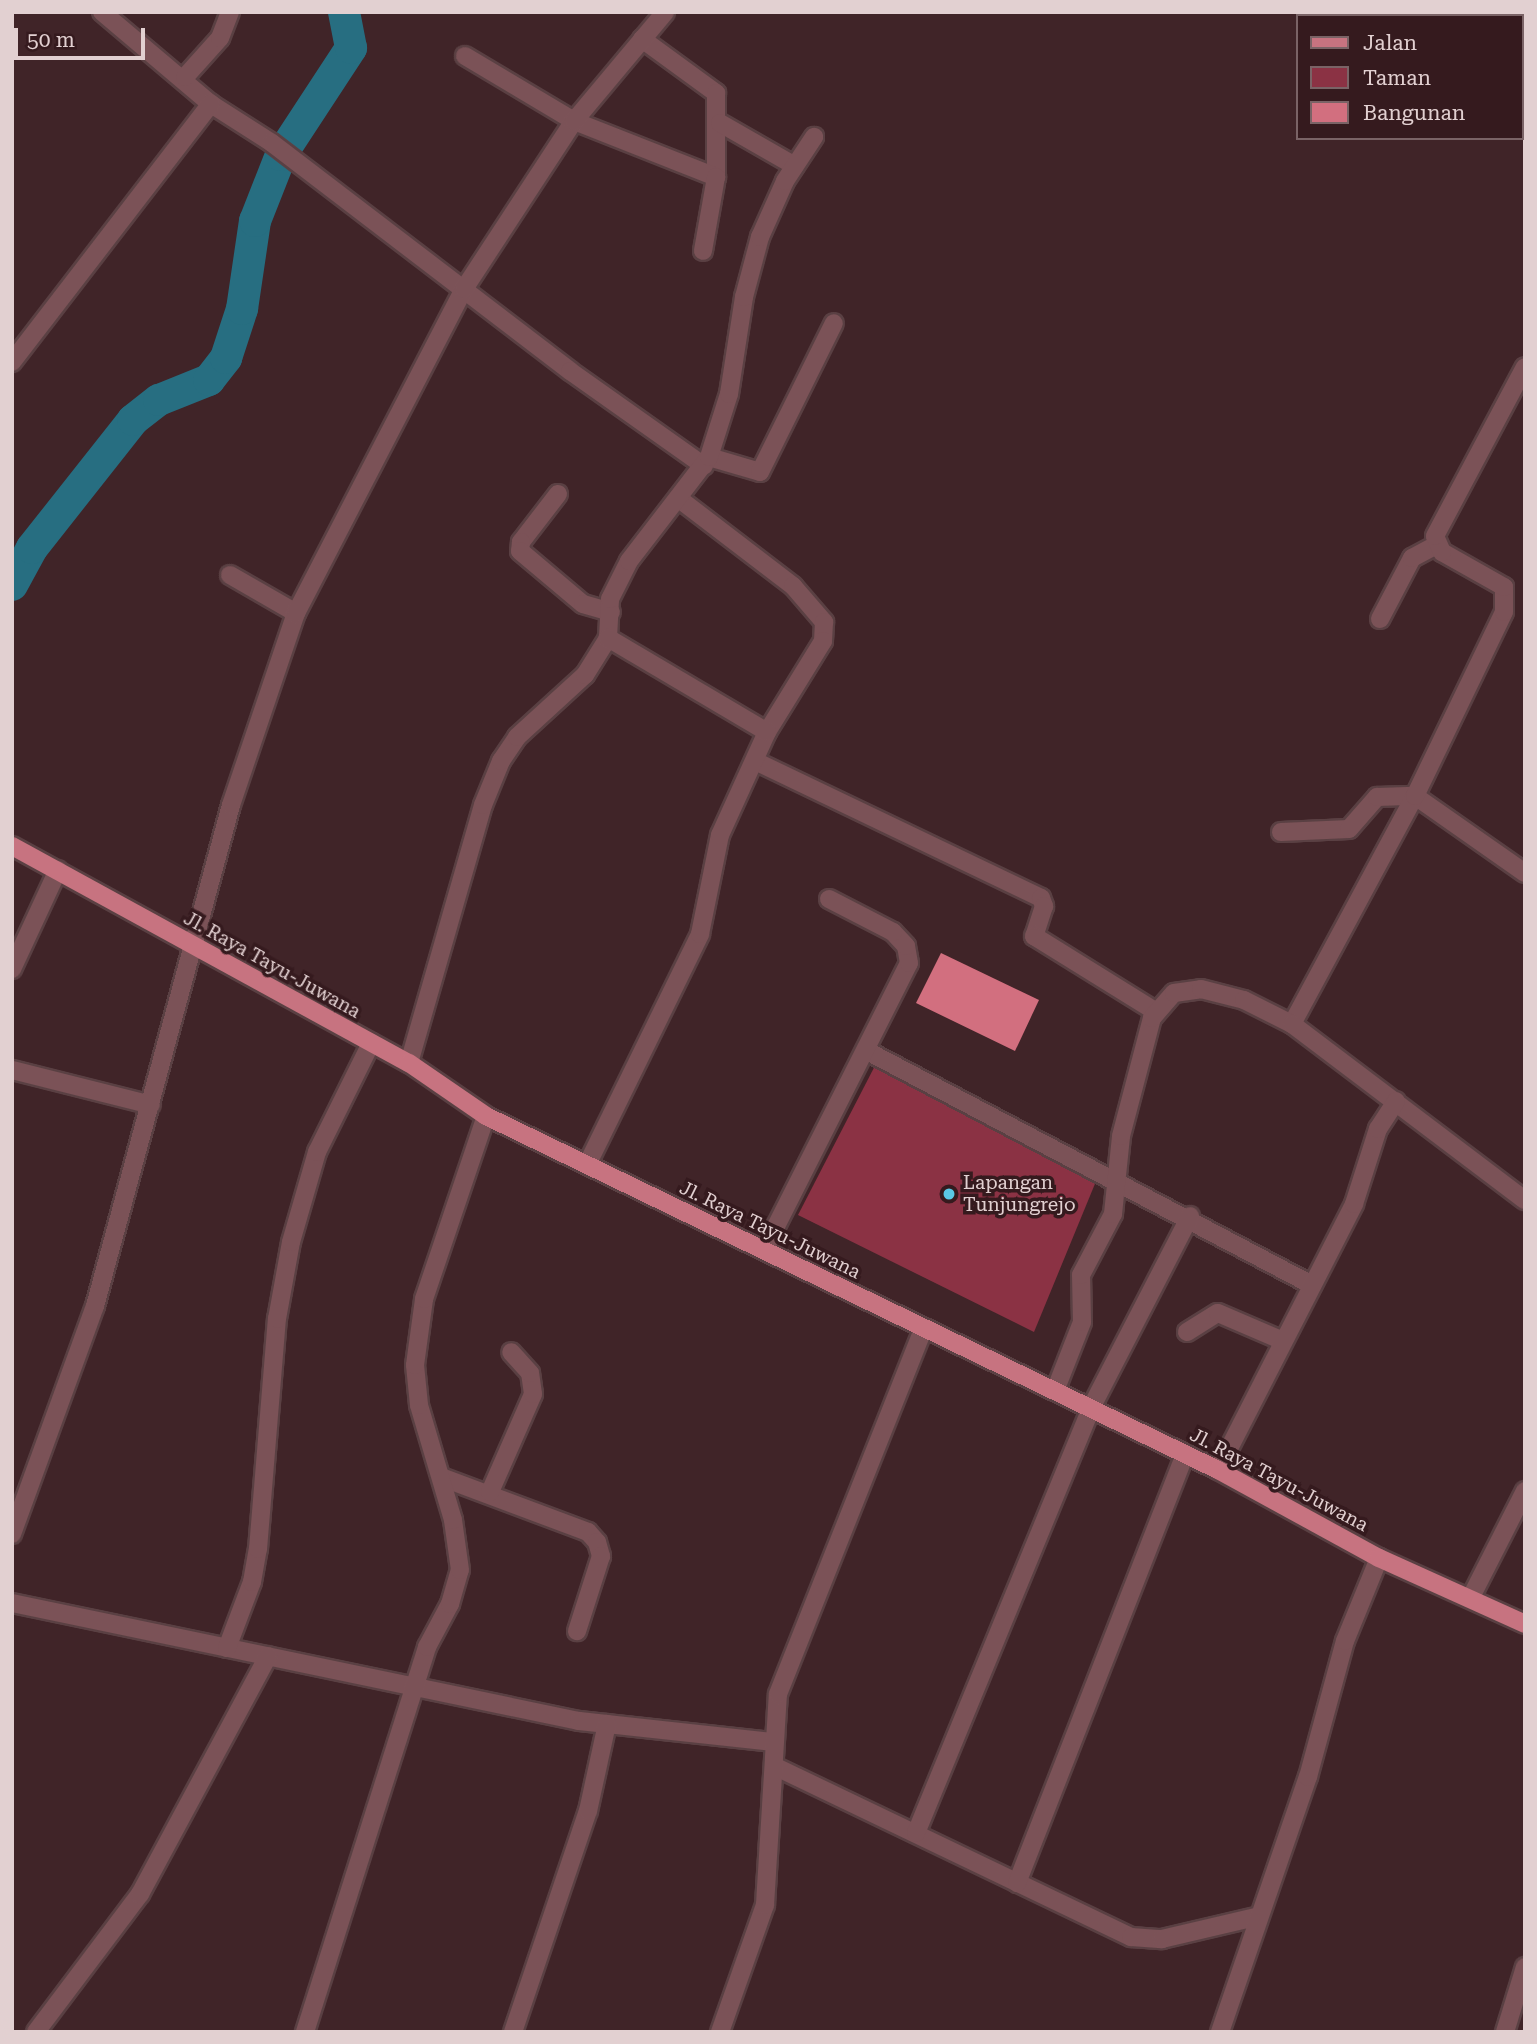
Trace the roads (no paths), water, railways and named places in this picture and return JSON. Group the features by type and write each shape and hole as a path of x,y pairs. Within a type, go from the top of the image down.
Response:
{"main road":[{"name":"Jl. Raya Tayu-Juwana","path":"12,846 409,1063 486,1116 765,1248 1218,1470 1379,1558 1471,1597 1525,1624"}],"street":[{"path":"102,12 185,77 211,104 297,161 464,289 706,461 761,472 834,323"},
{"path":"185,77 220,38 230,12"},
{"path":"12,1534 95,1306 196,947 232,805 296,613 464,289 574,121 665,12"},
{"path":"642,38 711,87 720,124 716,177 703,251"},
{"path":"465,56 574,121 716,177"},
{"path":"12,362 211,104"},
{"path":"720,124 795,166"},
{"path":"409,1063 483,805 501,761 517,737 585,675 608,638 610,599 629,561 706,461 730,394 752,262 771,209 814,137"},
{"path":"1435,546 1435,536 1465,474 1525,367"},
{"path":"558,494 521,542 520,551 583,604 611,612"},
{"path":"588,1163 700,934 720,835 768,732 823,641 824,622 800,592 678,498"},
{"path":"1380,619 1412,558 1435,546"},
{"path":"1292,1024 1415,796 1508,598 1495,578 1435,546"},
{"path":"230,575 296,613"},
{"path":"608,638 768,732"},
{"path":"755,761 1041,898 1044,906 1034,936 1155,1011"},
{"path":"1282,832 1349,829 1377,797 1415,796 1525,873"},
{"path":"12,969 58,870"},
{"path":"765,1248 907,973 908,953 893,932 829,899"},
{"path":"1055,1391 1082,1322 1081,1275 1113,1214 1121,1136 1155,1011 1174,993 1201,989 1244,1000 1292,1024 1525,1200"},
{"path":"227,1648 252,1581 258,1549 277,1319 291,1242 317,1152 371,1043"},
{"path":"867,1051 1191,1216 1312,1284"},
{"path":"12,1070 151,1105"},
{"path":"1218,1470 1354,1204 1378,1129 1396,1101"},
{"path":"304,2032 414,1688 460,1570 441,1477 416,1388 418,1323 486,1116"},
{"path":"916,1833 1091,1408 1191,1216"},
{"path":"1187,1332 1218,1313 1283,1341"},
{"path":"720,2032 765,1905 774,1766 772,1742 785,1677 924,1328"},
{"path":"490,1492 532,1400 532,1378 511,1352"},
{"path":"1017,1883 1185,1454"},
{"path":"441,1477 490,1492 588,1532 597,1542 601,1556 577,1631"},
{"path":"1471,1597 1525,1491"},
{"path":"1221,2031 1256,1917 1308,1777 1345,1641 1379,1558"},
{"path":"12,1603 414,1688 607,1724 772,1742"},
{"path":"36,2032 140,1894 268,1656"},
{"path":"513,2032 588,1811 607,1724"},
{"path":"774,1766 1116,1932 1147,1940 1256,1917"},
{"path":"1505,2032 1525,1968"}],"waterway":[{"path":"12,585 32,548 133,420 159,400 209,380 226,358 242,309 255,221 281,155 351,48 344,12"}],"place":[{"name":"Lapangan Tunjungrejo","path":"949,1194"}]}
